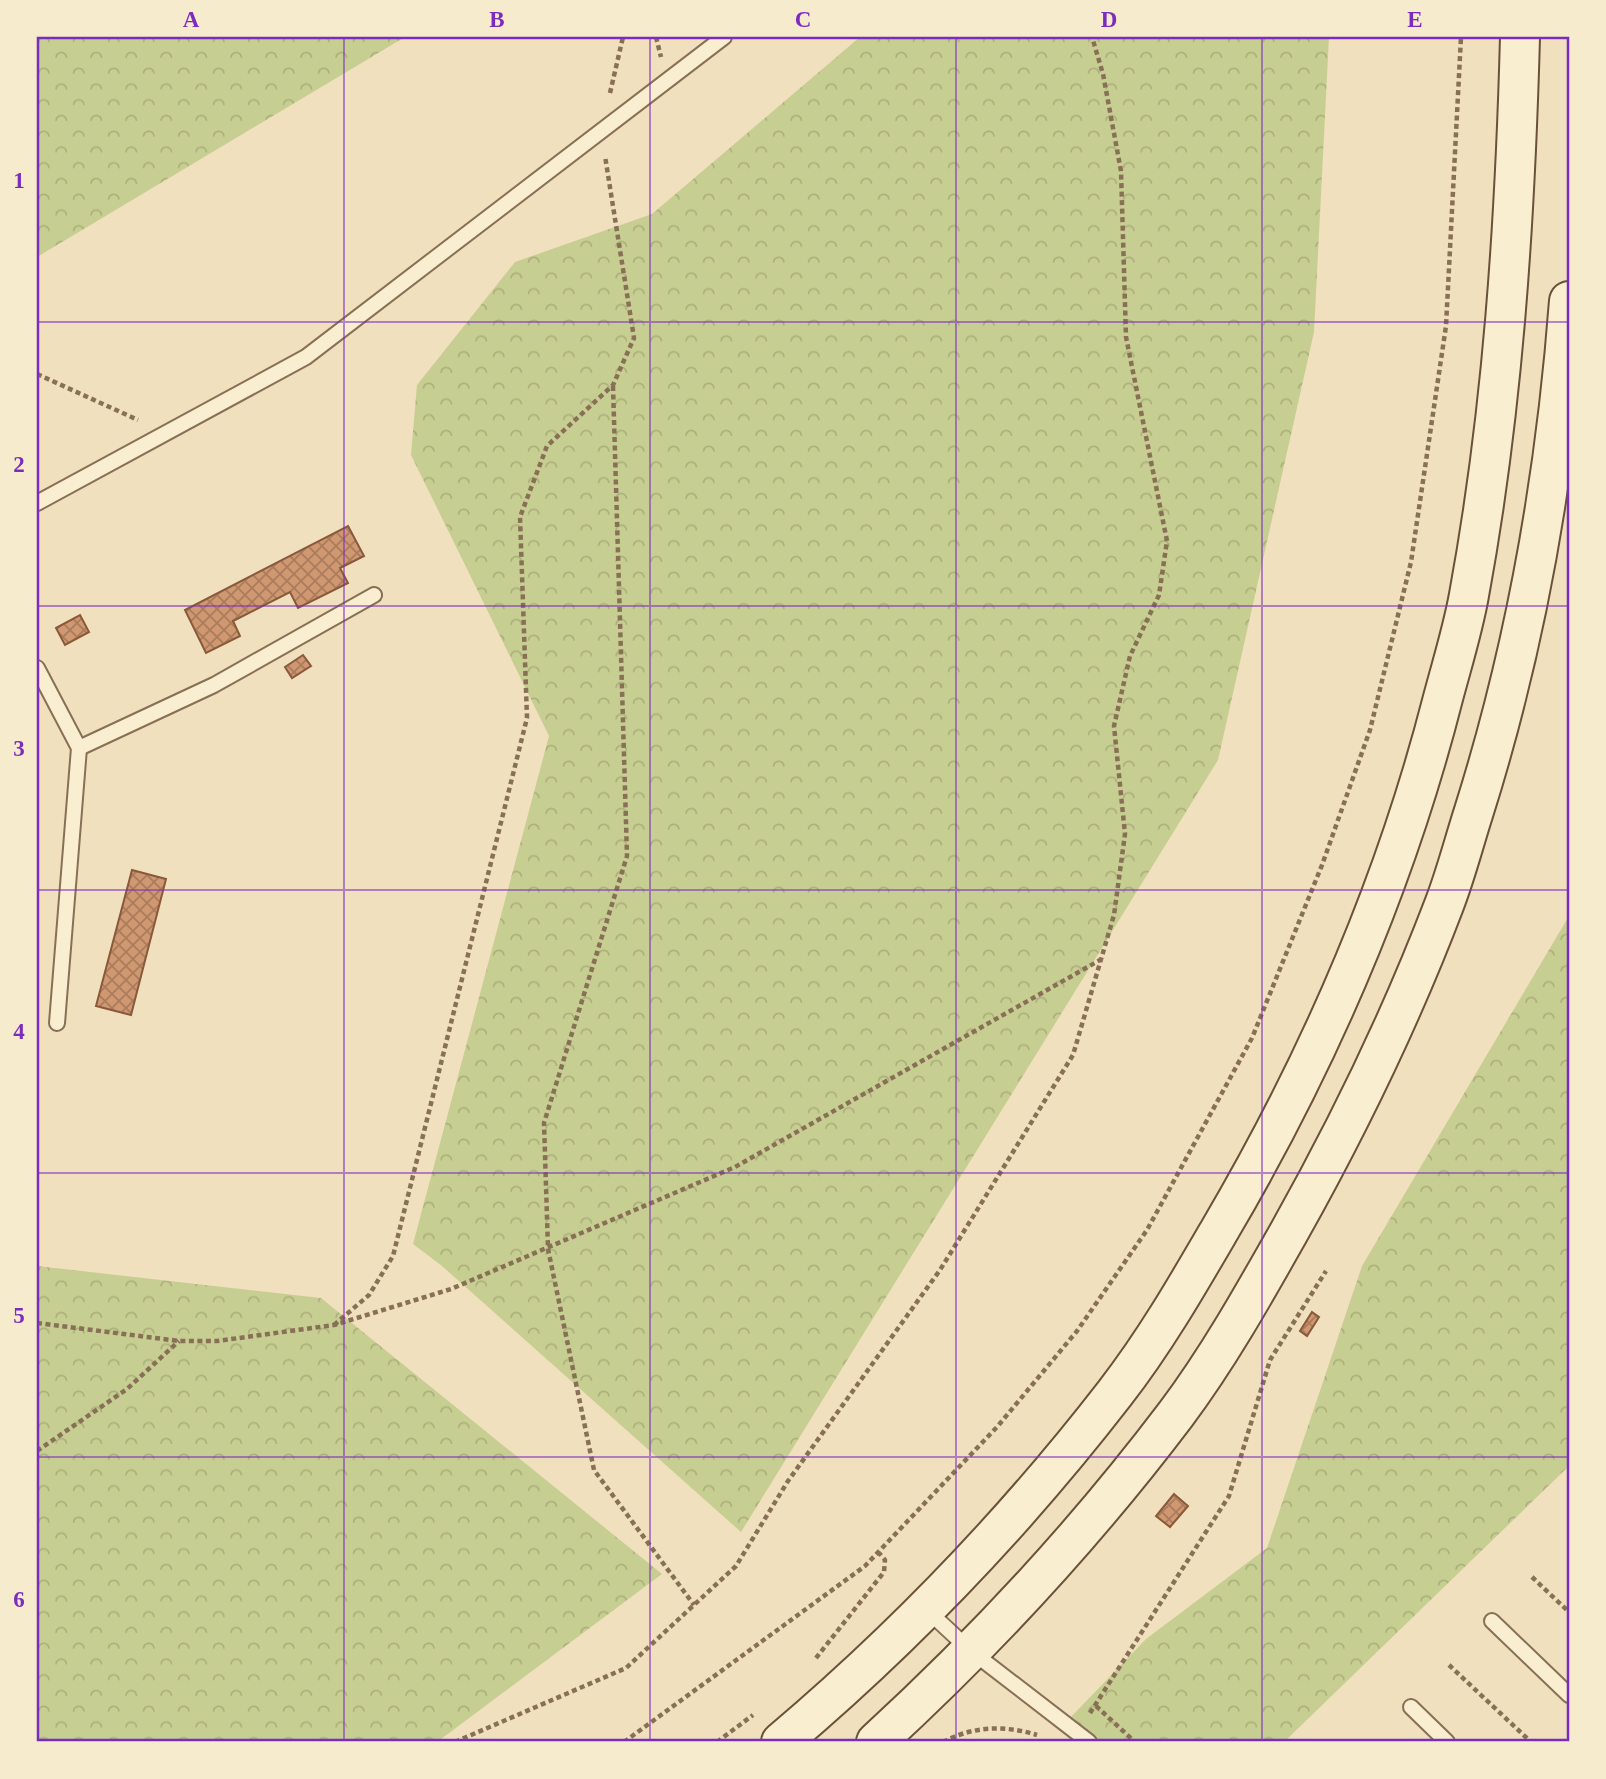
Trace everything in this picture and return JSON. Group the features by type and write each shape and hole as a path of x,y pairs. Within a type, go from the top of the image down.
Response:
{"main road":[{"path":"782,1742 875,1660 926,1609 1035,1491 1117,1390 1185,1288 1256,1168 1321,1041 1375,916 1425,770 1469,598 1502,371 1518,127 1520,37"},
{"path":"876,1742 971,1651 1083,1530 1178,1412 1251,1299 1319,1179 1382,1053 1445,902 1501,726 1540,544 1569,302"}],"lane":[{"path":"37,503 306,357 724,37"},
{"path":"79,748 214,685 374,595"},
{"path":"37,668 79,748 57,1023"},
{"path":"926,1609 971,1651 1089,1742"},
{"path":"1492,1621 1569,1695"},
{"path":"1411,1707 1447,1742"}],"path":[{"path":"334,1325 369,1295 393,1256 527,718 520,517 547,446 613,385 634,338 601,131 623,37"},
{"path":"455,1742 626,1668 736,1566 788,1481 940,1270 1073,1055 1114,915 1125,834 1114,726 1130,656 1159,596 1167,541 1126,337 1121,171 1103,74 1092,37"},
{"path":"624,1742 879,1553 997,1427 1077,1331 1147,1230 1252,1038 1322,865 1370,730 1411,562 1446,326 1461,37"},
{"path":"37,374 165,433"},
{"path":"613,385 627,856 544,1123 548,1249 594,1470 694,1605"},
{"path":"37,1323 179,1341 217,1341 334,1325 451,1289 735,1167 1101,960"},
{"path":"1076,1730 1096,1706 1229,1496 1270,1360 1326,1271"},
{"path":"37,1451 127,1389 179,1341"},
{"path":"808,1669 884,1572 885,1560 879,1553"},
{"path":"1532,1577 1569,1612"},
{"path":"1449,1665 1531,1742"},
{"path":"1096,1706 1135,1742"},
{"path":"717,1742 759,1710"},
{"path":"943,1742 982,1728 1022,1730 1041,1737"}],"green space":[{"path":"37,37 405,37 37,257"},
{"path":"860,37 1329,37 1314,332 1218,760 741,1532 442,1266 413,1244 549,736 411,455 417,385 515,262 652,214"},
{"path":"1569,916 1569,1466 1284,1742 1095,1742 1069,1719 1146,1639 1267,1548 1362,1266"},
{"path":"37,1266 321,1298 662,1574 437,1742 37,1742"}],"building":[{"path":"348,526 364,556 340,568 348,583 298,608 290,592 233,621 240,636 206,653 185,610"},
{"path":"80,615 89,632 65,645 56,628"},
{"path":"303,655 311,666 292,678 285,667"},
{"path":"132,870 166,879 131,1015 96,1006"},
{"path":"1312,1312 1319,1317 1307,1336 1300,1331"},
{"path":"1174,1494 1188,1506 1170,1527 1156,1516"}]}
